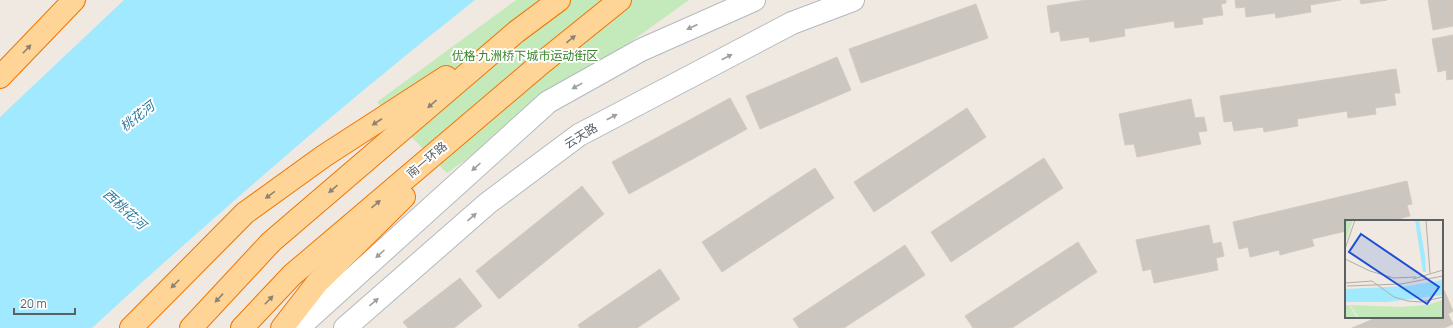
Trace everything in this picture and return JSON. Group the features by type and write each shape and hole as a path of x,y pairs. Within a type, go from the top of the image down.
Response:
{"highway":[{"path":"0,77 74,0"},
{"path":"131,328 245,213 324,156 516,32 559,0"},
{"name":"南一环路","path":"242,328 292,275 538,66 620,0"},
{"path":"191,328 271,242 516,32"},
{"path":"282,328 317,283 538,66"}],"main road":[{"path":"301,325 548,102 641,50 754,0"},
{"name":"云天路","path":"345,328 488,203 579,135 792,23 853,0"}],"green space":[{"name":"优格·九洲桥下城市运动街区","path":"516,0 689,0 447,173 377,102"}],"water":[{"path":"124,0 475,0 280,160 92,328 0,328 0,117"}],"building":[{"path":"1086,0 1226,0 1226,3 1221,4 1223,15 1202,18 1203,24 1175,28 1174,21 1124,29 1125,36 1090,42 1089,37 1061,41 1059,31 1051,33 1047,6"},
{"path":"1235,0 1341,0 1310,5 1311,12 1276,18 1275,13 1246,17 1245,7 1236,8"},
{"path":"1360,0 1387,0 1361,4"},
{"path":"1428,0 1453,0 1453,26 1433,30"},
{"path":"976,4 988,38 861,83 849,49"},
{"path":"1453,35 1453,79 1447,80 1446,70 1438,72 1432,39"},
{"path":"837,57 851,90 760,129 746,96"},
{"path":"1396,69 1400,93 1394,93 1396,105 1375,108 1376,114 1348,118 1347,111 1297,119 1298,126 1264,132 1263,127 1234,131 1232,121 1224,122 1220,96"},
{"path":"730,98 747,129 629,194 612,162"},
{"path":"1191,99 1195,118 1204,117 1207,131 1198,132 1201,144 1137,157 1134,144 1125,145 1119,114"},
{"path":"967,108 986,137 874,212 854,182"},
{"path":"1044,158 1063,188 951,262 931,232"},
{"path":"815,168 834,198 722,272 702,242"},
{"path":"1407,181 1412,204 1407,205 1410,216 1395,220 1345,220 1345,231 1312,239 1314,246 1280,255 1279,250 1250,257 1248,247 1239,249 1233,222"},
{"path":"582,186 604,214 499,299 476,271"},
{"path":"1209,225 1213,244 1221,242 1224,256 1216,258 1218,270 1154,283 1151,269 1143,271 1136,240"},
{"path":"1078,242 1097,272 1012,328 973,328 965,316"},
{"path":"905,245 925,275 844,328 799,328 793,319"},
{"path":"660,269 680,299 637,328 580,328 578,325"},
{"path":"460,278 482,306 454,328 408,328 403,322"},
{"path":"1443,290 1453,311 1448,314 1453,324 1444,328 1352,328 1376,318 1443,318"}],"water label":[{"name":"桃花河","path":"137,116"},
{"name":"西桃花河","path":"125,209"}]}
